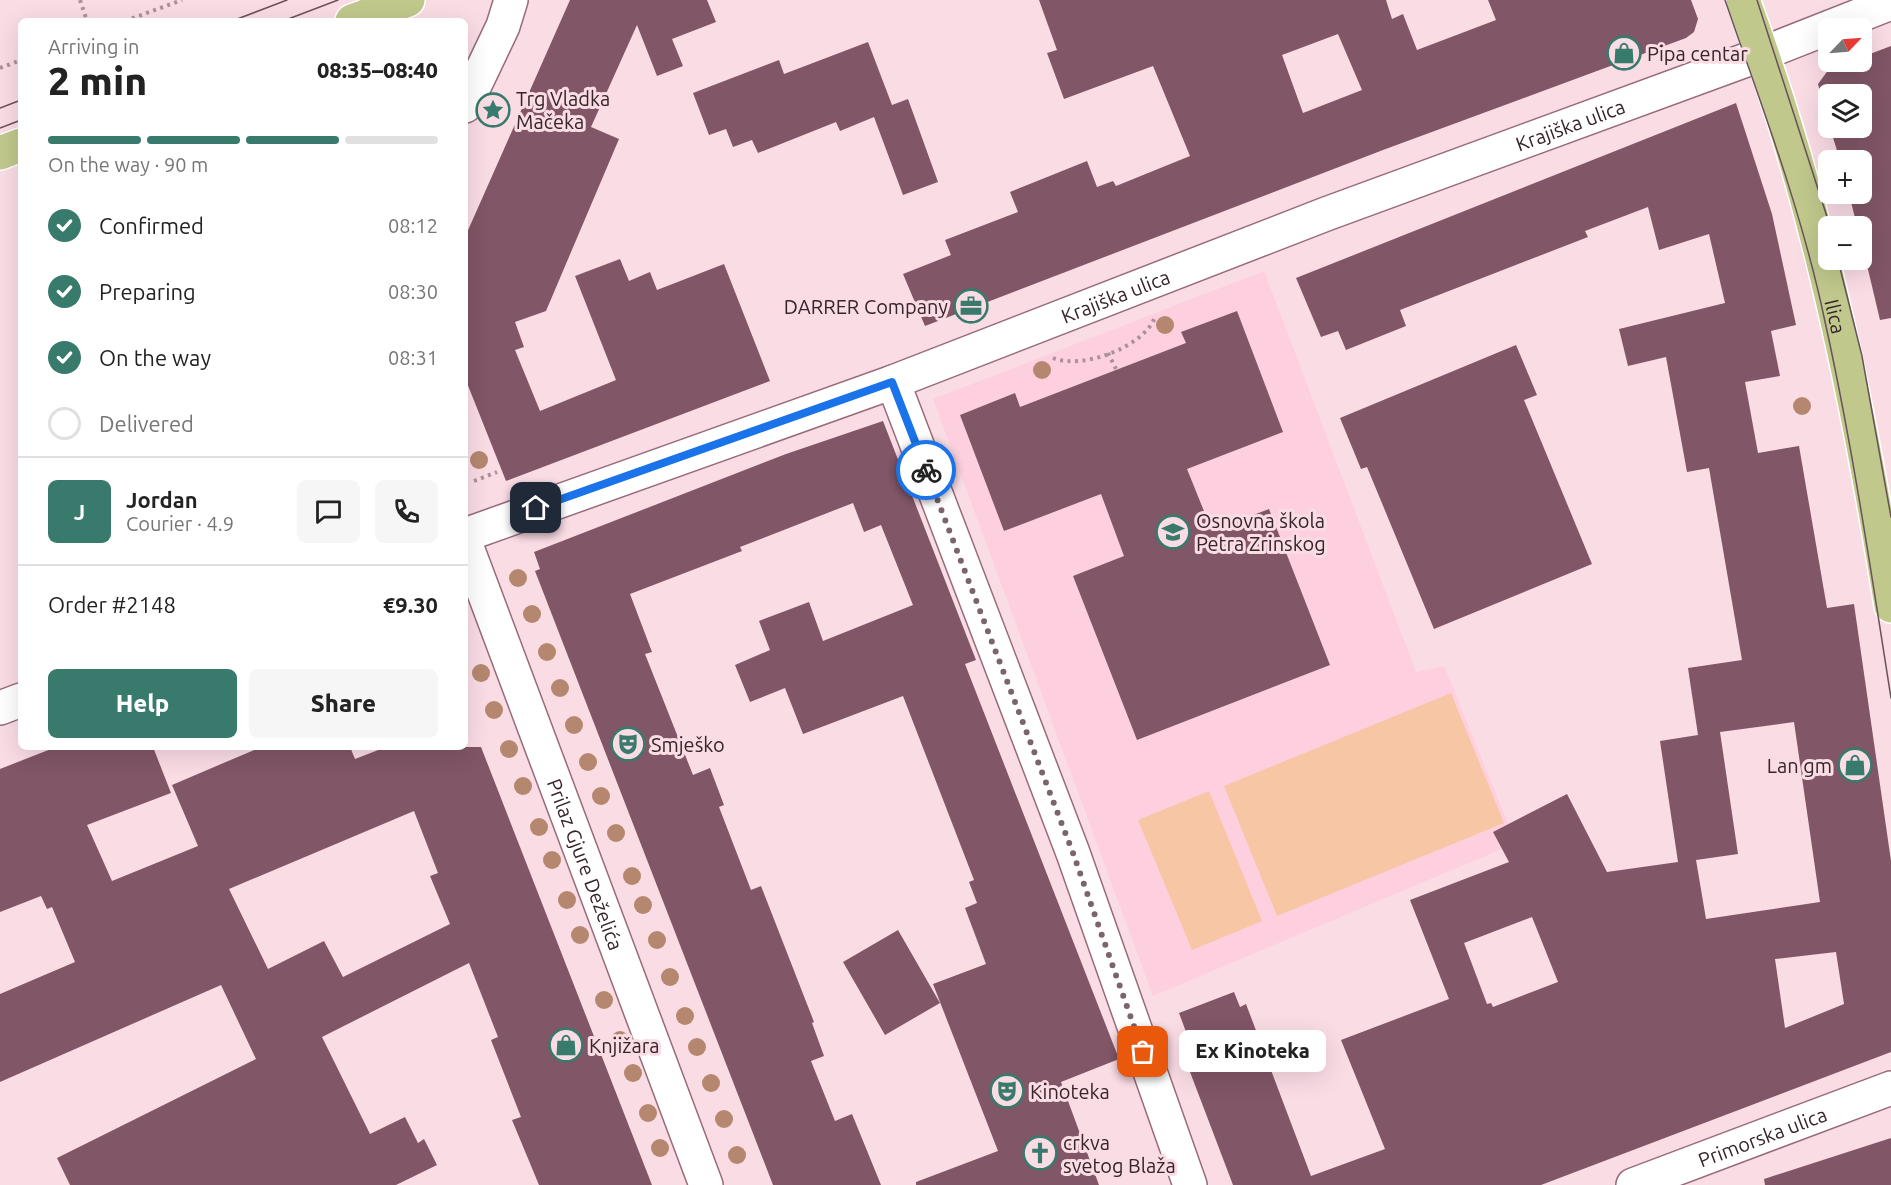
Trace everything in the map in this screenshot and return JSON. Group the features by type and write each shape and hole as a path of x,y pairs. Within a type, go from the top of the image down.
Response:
{"main road":[{"path":"360,18 408,0"},
{"name":"Ilica","path":"1743,0 1788,129 1836,314 1861,429 1891,606"},
{"path":"0,153 18,146"}],"street":[{"path":"468,100 502,26 511,0"},
{"name":"Krajiška ulica","path":"468,534 892,382 1337,210 1763,53 1891,3"},
{"path":"892,382 1073,853 1190,1185"},
{"name":"Prilaz Gjure Deželića","path":"468,550 706,1185"},
{"path":"0,708 18,701"},
{"name":"Primorska ulica","path":"1633,1185 1891,1088"}],"path":[{"path":"80,0 86,18"},
{"path":"133,18 182,0"},
{"path":"0,68 18,61"},
{"path":"1049,355 1070,363 1108,353 1142,337 1156,313"},
{"path":"1108,353 1116,369"},
{"path":"474,481 497,472"}],"shaded area":[{"name":"Osnovna škola Petra Zrinskog","path":"1264,271 1416,672 1444,666 1516,843 1153,996 933,399"},
{"path":"1451,693 1504,823 1277,916 1224,786"},
{"path":"1209,791 1262,921 1192,950 1138,820"}],"building":[{"path":"570,0 707,0 716,22 672,39 683,66 657,76 637,25 591,127 619,139 546,311 515,322 524,347 515,350 540,411 616,380 575,276 620,259 629,281 650,272 657,290 724,264 770,381 506,481 468,386 468,230"},
{"path":"1039,0 1386,0 1392,19 1403,14 1417,50 1496,20 1488,0 1691,0 1698,19 1694,32 1686,38 1383,150 925,326 903,274 951,255 945,240 1018,212 1010,192 1087,161 1097,187 1113,181 1116,186 1190,156 1153,66 1064,99 1047,53 1057,50","holes":["1338,34 1362,90 1303,113 1282,55"]},
{"path":"868,42 892,105 908,99 938,182 903,195 874,117 840,131 836,122 758,153 752,140 733,147 726,129 709,135 693,93 779,60 784,74"},
{"path":"1891,46 1891,318 1880,320 1868,270 1872,270 1872,216 1854,216 1852,204 1872,204 1872,150 1837,150 1833,138 1872,138 1872,84 1818,84 1827,72 1872,72 1872,53"},
{"path":"1736,103 1772,214 1796,325 1771,331 1780,376 1745,382 1758,453 1799,446 1827,608 1854,604 1891,861 1891,1052 1541,1185 1233,1185 1179,1043 1189,1040 1179,1013 1234,992 1240,1007 1246,1004 1311,1176 1385,1149 1341,1040 1449,999 1410,900 1509,862 1493,832 1567,794 1607,872 1678,862 1660,741 1698,735 1688,668 1742,660 1709,468 1687,472 1666,357 1628,366 1619,329 1725,303 1709,234 1659,250 1648,207 1585,231 1588,237 1400,310 1406,326 1346,350 1338,331 1321,337 1296,278","holes":["1794,722 1820,902 1706,919 1696,860 1738,854 1720,732","1532,917 1558,982 1493,1007 1491,1003 1487,1004 1464,943","1836,952 1844,1004 1785,1028 1775,959"]},
{"path":"1237,311 1283,432 1187,469 1212,531 1269,509 1330,665 1137,740 1073,576 1124,556 1101,494 1004,531 960,415 1015,393 1020,407 1186,343 1181,332"},
{"path":"1516,345 1537,395 1524,400 1592,564 1434,629 1367,467 1361,469 1340,418"},
{"path":"883,421 976,660 965,664 1119,1059 1061,1082 1099,1185 916,1185 916,1182 998,1151 933,984 986,964 965,908 977,903 969,882 974,880 903,696 803,734 785,688 750,702 735,665 770,650 759,621 809,602 823,641 913,605 881,525 864,532 853,503 740,547 742,551 630,594 652,652 645,654 693,775 710,768 724,805 719,807 751,890 761,886 814,1022 812,1023 824,1056 811,1061 835,1121 852,1114 881,1185 773,1185 535,571 540,569 534,552 786,454"},
{"path":"468,747 481,747 652,1185 539,1185 512,1120 521,1117 491,1040 498,1037 469,963 322,1037 370,1134 405,1117 418,1143 424,1139 437,1165 396,1185 70,1185 57,1158 256,1059 221,985 0,1082 0,994 75,962 52,907 47,909 41,896 0,912 0,769 48,750 154,750 171,793 87,825 112,881 198,846 172,785 254,750 351,750 355,759 378,750 468,750","holes":["414,811 438,873 430,876 450,924 343,977 324,941 268,969 229,889"]},
{"path":"898,930 940,1003 885,1035 843,962"},
{"path":"1891,1138 1891,1185 1765,1185 1764,1179"}],"tram line":[{"path":"240,18 287,0"},
{"path":"291,18 338,0"},
{"path":"1725,0 1779,157 1815,277 1852,459 1891,698"},
{"path":"1757,0 1827,216"},
{"path":"0,108 18,101"},
{"path":"0,128 18,121"},
{"path":"1840,270 1862,356 1891,517"}],"way so far":[{"path":"926,470 1073,853 1143,1052"}],"place":[{"name":"Pipa centar","path":"1624,53"},
{"name":"Trg Vladka Mačeka","path":"493,110"},
{"name":"DARRER Company","path":"971,306"},
{"name":"Osnovna škola Petra Zrinskog","path":"1173,532"},
{"name":"Smješko","path":"628,744"},
{"name":"Lan gm","path":"1855,765"},
{"name":"Knjižara","path":"566,1045"},
{"name":"Ex Kinoteka","path":"1143,1052"},
{"name":"Kinoteka","path":"1007,1091"},
{"name":"crkva svetog Blaža","path":"1040,1153"}],"route":[{"path":"536,508 892,382 926,470"}]}
